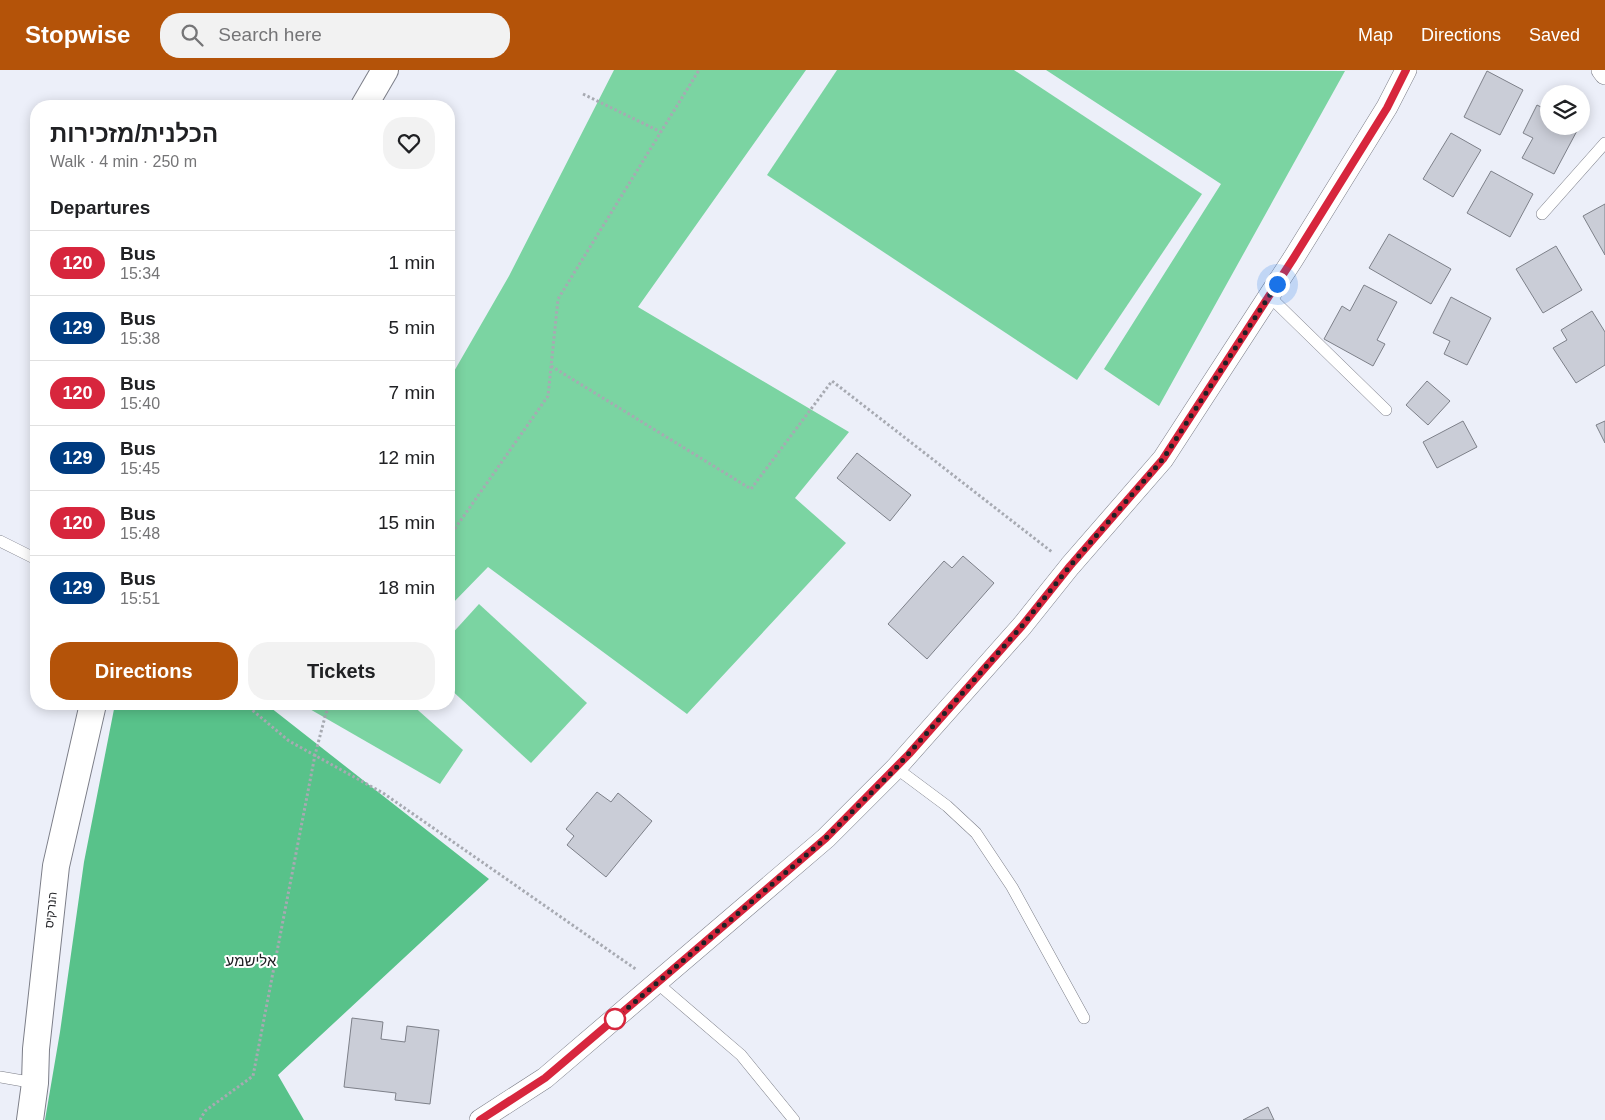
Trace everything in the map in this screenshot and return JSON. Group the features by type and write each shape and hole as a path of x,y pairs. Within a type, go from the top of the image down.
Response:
{"street":[{"path":"368,100 386,70"},
{"path":"480,1120 545,1078 826,838 896,768 1022,626 1070,566 1163,459 1269,296 1387,108 1406,70"},
{"path":"1602,70 1605,74"},
{"name":"הנרקיס","path":"30,1120 56,866 92,710"}],"lane":[{"path":"1542,214 1605,143"},
{"path":"1269,296 1386,410"},
{"path":"0,542 30,556"},
{"path":"896,768 947,806 976,833 1012,886 1084,1018"},
{"path":"657,983 741,1055 794,1120"},
{"path":"0,1076 35,1083"}],"path":[{"path":"455,528 548,396 558,299 699,70"},
{"path":"583,94 661,132"},
{"path":"551,366 751,489 832,381 1070,566"},
{"path":"252,710 289,741 383,793 657,983"},
{"path":"200,1120 205,1111 252,1076 315,755 328,710"}],"green space":[{"path":"614,70 806,70 638,307 849,432 795,498 846,543 687,714 488,567 455,601 455,370 509,276"},
{"path":"837,70 1014,70 1202,194 1077,380 767,175"},
{"path":"1046,70 1345,71 1159,406 1104,369 1221,184"},
{"path":"479,604 587,703 531,763 455,693 455,630"},
{"path":"114,710 274,710 489,879 278,1075 304,1120 45,1120 60,1032 84,862"},
{"path":"311,710 418,710 463,750 440,784"}],"building":[{"path":"1487,71 1523,90 1500,135 1464,117"},
{"path":"1537,105 1540,106 1540,135 1575,135 1554,174 1522,158 1533,138 1523,133"},
{"path":"1451,133 1481,150 1453,197 1423,179"},
{"path":"1491,171 1533,194 1510,237 1467,213"},
{"path":"1605,204 1605,255 1583,216"},
{"path":"1389,234 1451,269 1431,304 1369,268"},
{"path":"1556,246 1582,290 1543,313 1516,269"},
{"path":"1364,285 1397,302 1377,340 1385,344 1373,366 1324,339 1342,306 1350,311"},
{"path":"1451,297 1491,318 1467,365 1444,354 1450,341 1433,333"},
{"path":"1592,311 1605,332 1605,365 1576,383 1553,348 1567,340 1561,330"},
{"path":"1427,381 1450,401 1428,425 1406,405"},
{"path":"1463,421 1477,447 1437,468 1423,442"},
{"path":"1605,421 1605,443 1596,425"},
{"path":"857,453 911,495 890,521 837,478"},
{"path":"963,556 994,583 927,659 888,624 944,561 952,568"},
{"path":"597,792 611,802 618,793 652,821 606,877 567,845 574,836 566,829"},
{"path":"352,1018 383,1022 381,1039 405,1042 407,1026 439,1030 430,1104 395,1100 396,1093 344,1087"},
{"path":"1268,1107 1274,1120 1243,1120"}],"bus line":[{"name":"120","path":"480,1120 545,1078 826,838 909,754 1022,626 1070,566 1163,459 1293,259 1387,108 1406,70"}],"district":[{"name":"אלישמע","path":"251,961"}],"route":[{"path":"615,1019 826,838 896,768 1022,626 1070,566 1163,459 1277,284"}]}
